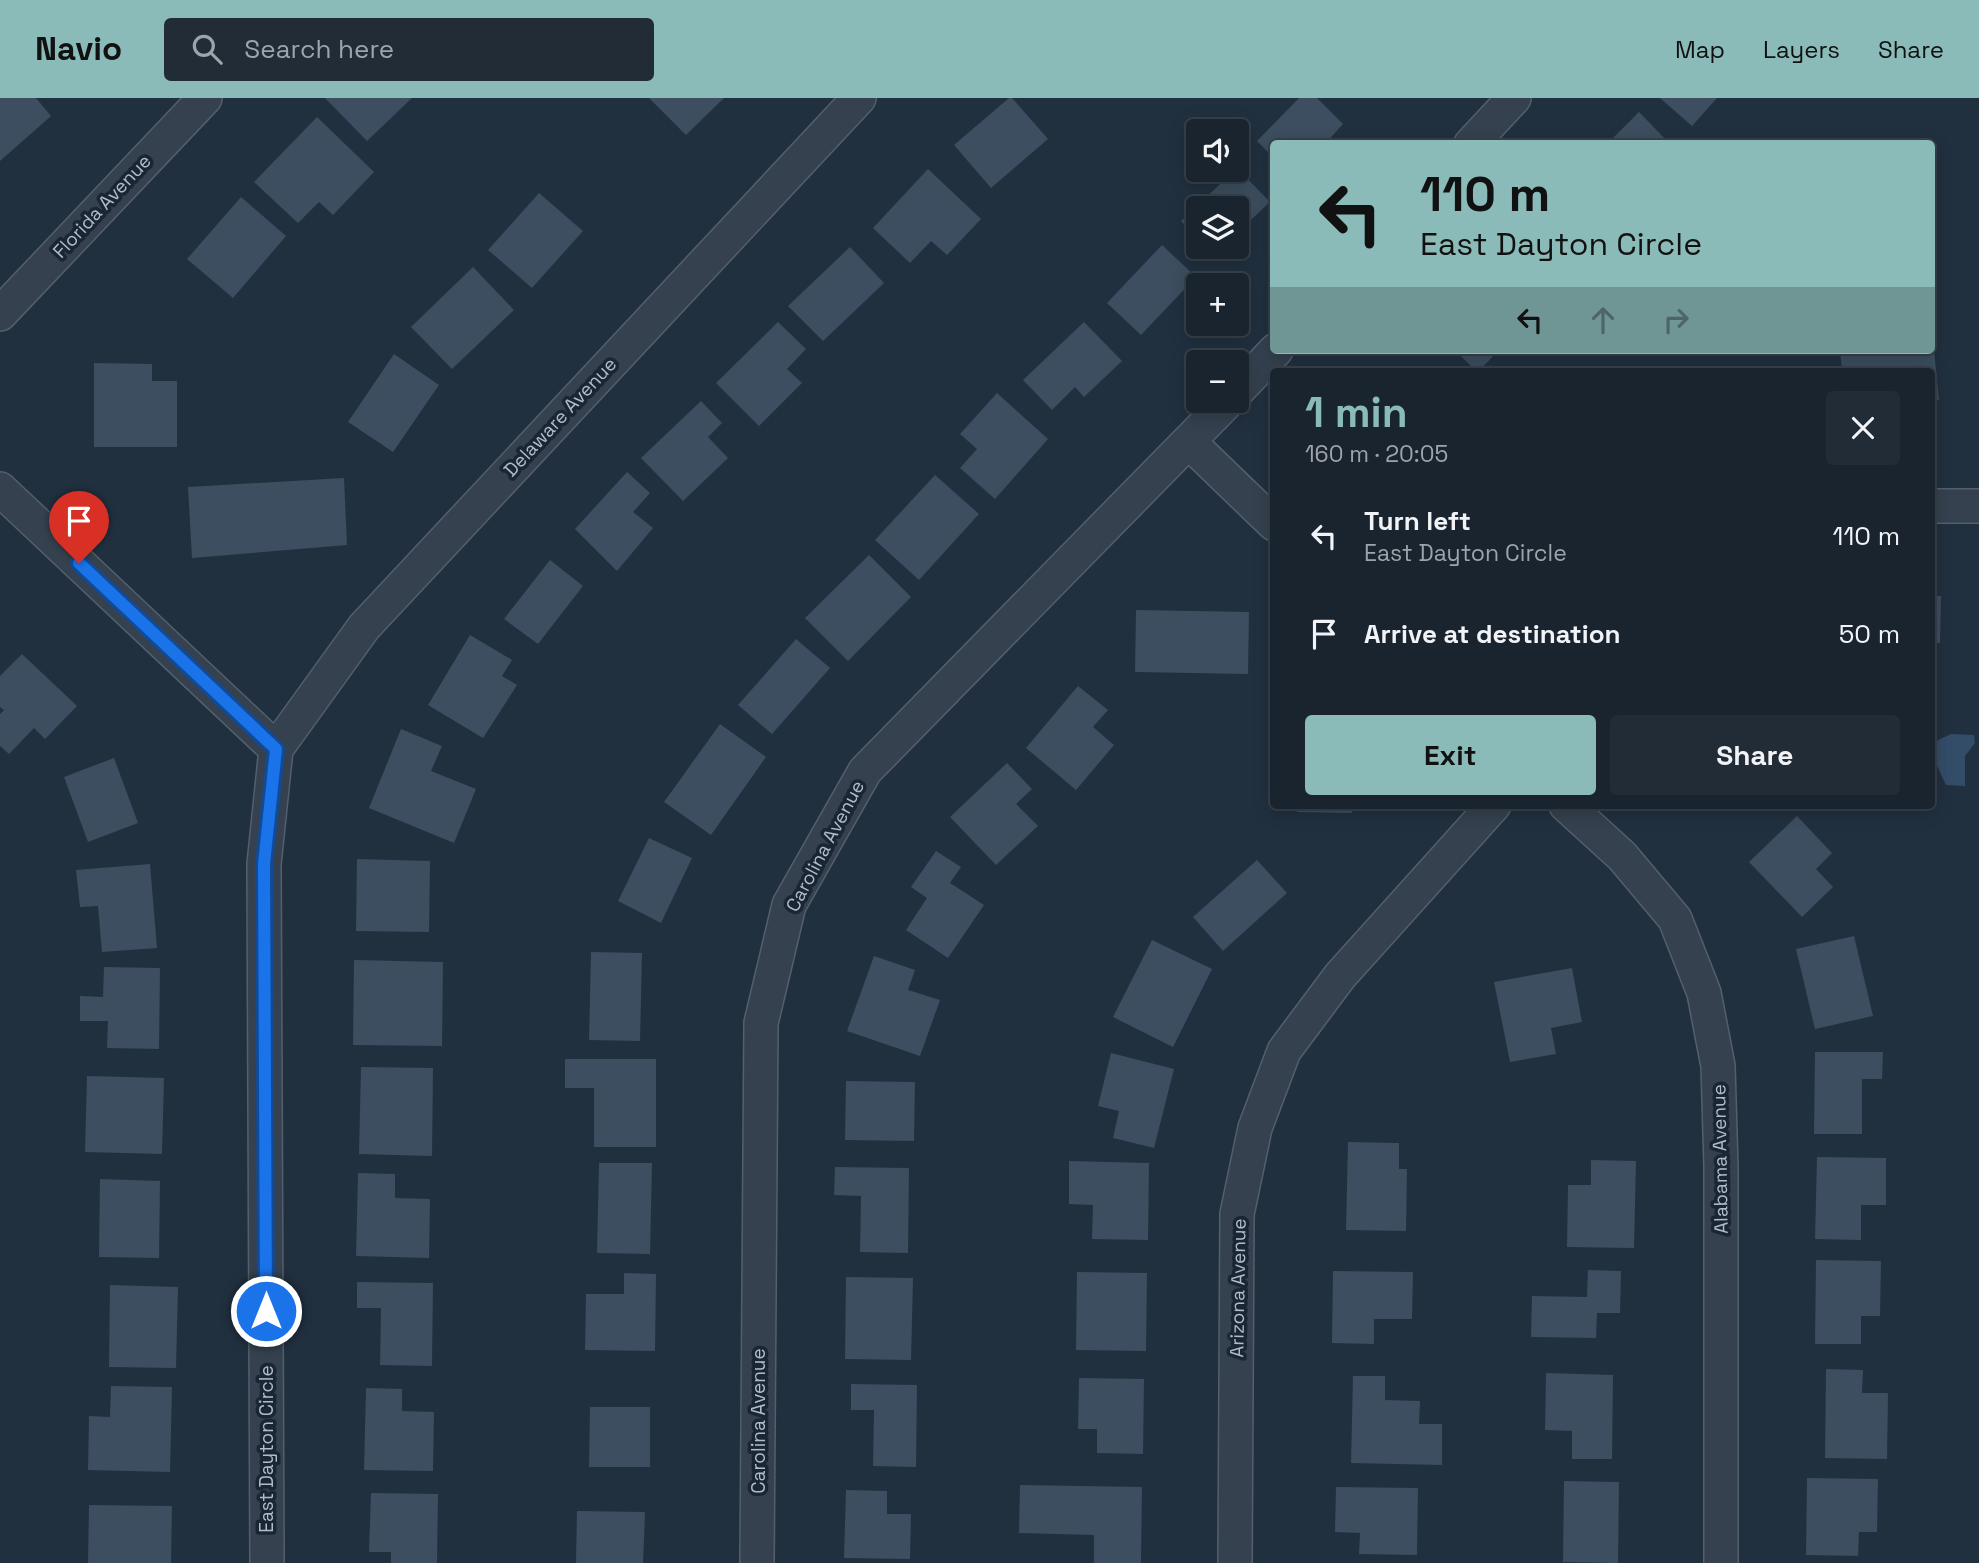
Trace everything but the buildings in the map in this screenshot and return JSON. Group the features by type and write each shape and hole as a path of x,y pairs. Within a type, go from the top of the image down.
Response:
{"street":[{"name":"Florida Avenue","path":"0,314 205,98"},
{"name":"Delaware Avenue","path":"276,749 363,627 859,98"},
{"path":"1475,140 1514,98"},
{"path":"1249,378 1272,354"},
{"name":"Carolina Avenue","path":"757,1563 761,1023 789,905 865,771 1217,413"},
{"path":"1189,442 1270,520"},
{"path":"0,489 276,749"},
{"path":"1935,506 1979,506"},
{"name":"East Dayton Circle","path":"267,1563 264,864 276,749"},
{"name":"Arizona Avenue","path":"1235,1563 1237,1214 1255,1128 1284,1051 1340,976 1490,809"},
{"name":"Alabama Avenue","path":"1570,809 1622,856 1675,919 1704,993 1718,1066 1721,1167 1721,1563"}],"water":[{"path":"1951,734 1974,735 1975,743 1965,756 1965,786 1946,785 1936,764 1936,741"}],"route":[{"path":"79,563 276,749 264,864 266,1311"}]}
